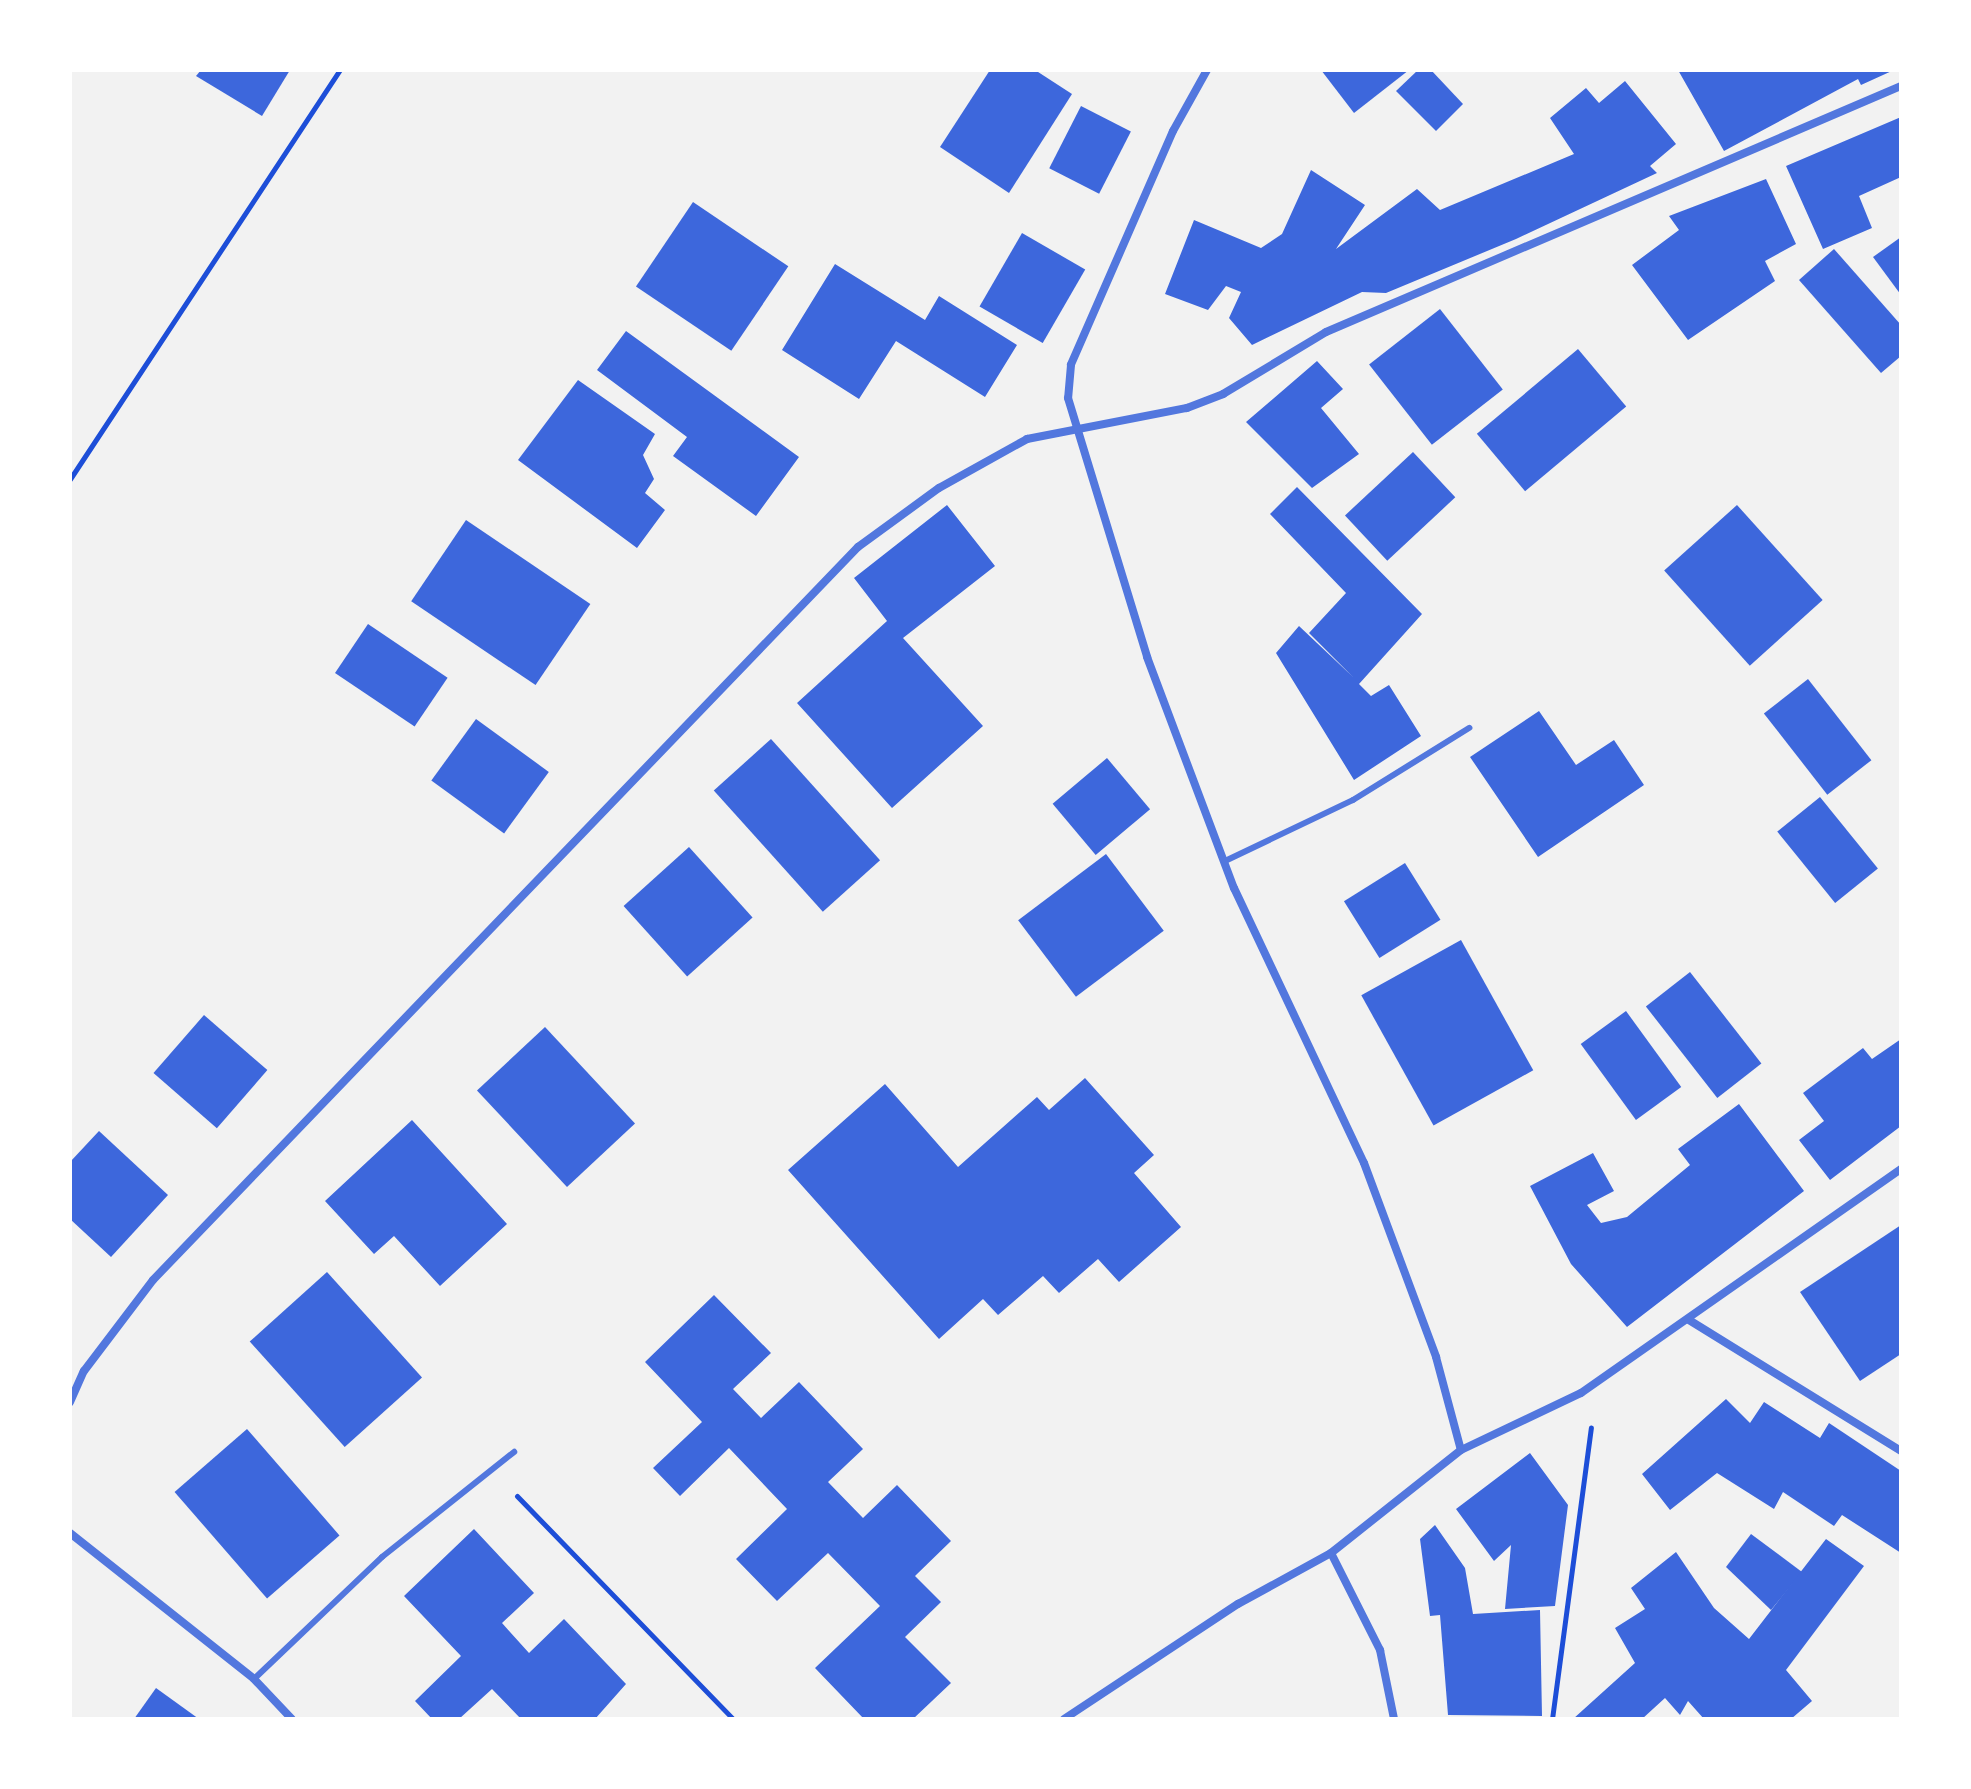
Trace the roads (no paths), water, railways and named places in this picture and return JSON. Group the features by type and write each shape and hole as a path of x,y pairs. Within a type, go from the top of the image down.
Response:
{"street":[{"path":"1207,70 1173,131 1071,365 1068,398 1147,657 1225,861 1364,1163 1436,1357 1461,1450"},
{"path":"70,1402 84,1371 153,1280 858,547 939,488 1027,439 1076,427 1187,408 1223,394 1326,332 1901,86"},
{"path":"1064,1719 1238,1604 1331,1553 1461,1450 1581,1393 1901,1169"},
{"path":"1689,1320 1901,1451"},
{"path":"70,1533 254,1679 292,1719"},
{"path":"1331,1553 1380,1650 1394,1719"}],"lane":[{"path":"1225,861 1353,800 1469,728"},
{"path":"254,1679 382,1557 514,1452"}]}
